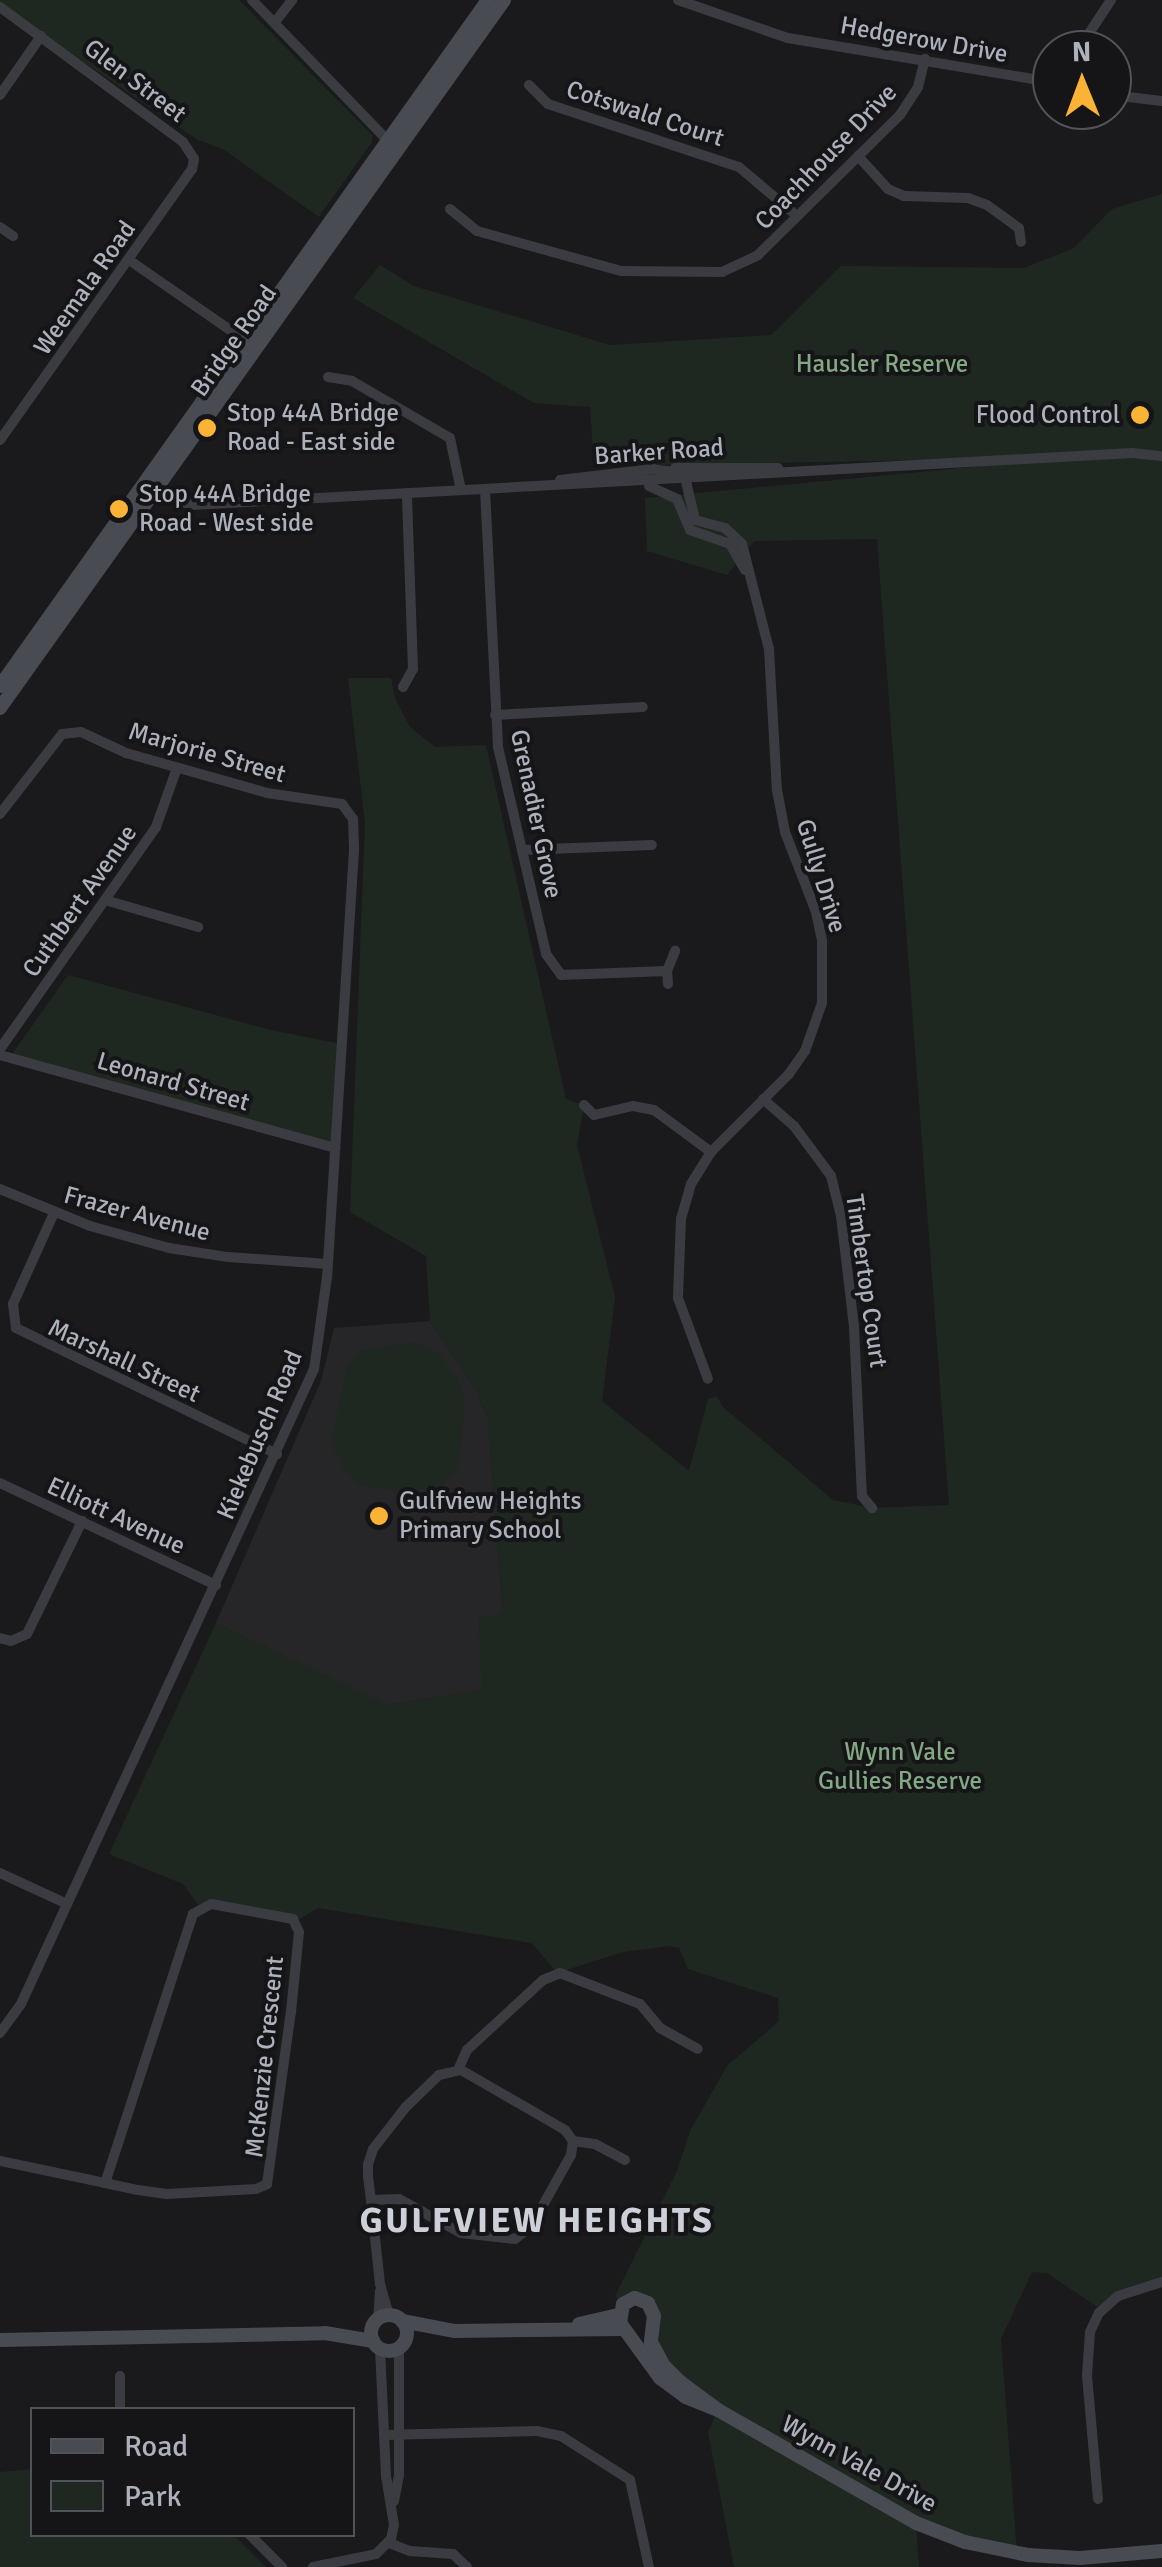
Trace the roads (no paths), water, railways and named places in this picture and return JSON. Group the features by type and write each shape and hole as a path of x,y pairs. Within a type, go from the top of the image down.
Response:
{"main road":[{"name":"Bridge Road","path":"393,145 488,0"},
{"name":"Bridge Road","path":"0,708 250,345 393,145 504,0"},
{"name":"Bridge Road","path":"0,686 149,488"},
{"path":"0,2340 325,2333 386,2320 456,2331 650,2326 652,2309 643,2300 627,2300 624,2325"},
{"path":"377,2344 386,2320"},
{"path":"386,2320 407,2333 401,2346"},
{"name":"Wynn Vale Drive","path":"624,2325 665,2382 897,2514 965,2542 1062,2558 1162,2551"},
{"name":"Wynn Vale Drive","path":"650,2326 651,2342 664,2366 718,2410"},
{"path":"325,2333 401,2346 456,2331"}],"street":[{"path":"252,0 393,145"},
{"path":"275,22 292,0"},
{"name":"Hedgerow Drive","path":"678,0 788,38 1032,78"},
{"path":"1092,30 1112,0"},
{"name":"Glen Street","path":"0,7 184,142 193,155"},
{"path":"0,95 41,36"},
{"name":"Coachhouse Drive","path":"450,208 478,232 622,271 722,272 758,255 858,156 912,99 926,60"},
{"name":"Cotswald Court","path":"528,85 548,104 739,166 797,216"},
{"path":"1132,97 1162,101"},
{"name":"Weemala Road","path":"0,440 192,170 193,155"},
{"path":"858,156 888,189 904,196 968,198 987,205 1018,228 1021,242"},
{"path":"0,227 13,236"},
{"path":"129,260 250,345"},
{"path":"328,377 352,380 450,438 461,490"},
{"name":"Barker Road","path":"149,488 192,505 1132,453 1162,456"},
{"path":"650,469 684,473 688,480"},
{"name":"Barker Road","path":"485,489 650,469 836,470"},
{"name":"Gully Drive","path":"688,480 690,512 703,525 734,534 742,544 769,649 777,790 785,832 816,912 822,940 822,1003 815,1030 789,1074 711,1152 691,1184 676,1250 678,1298 708,1379"},
{"name":"Gully Drive","path":"637,483 668,492 677,500 690,530 730,544 748,575"},
{"name":"Grenadier Grove","path":"485,489 495,715 506,787 546,954 561,975 667,971"},
{"path":"404,687 414,669 407,493"},
{"path":"495,715 642,707"},
{"name":"Marjorie Street","path":"0,814 65,732 81,732 126,753 286,797 342,804"},
{"name":"Cuthbert Avenue","path":"0,1052 156,827 177,768"},
{"name":"Kiekebusch Road","path":"0,2032 21,2004 314,1369 328,1264 354,850 353,818 342,804"},
{"path":"522,850 652,845"},
{"path":"105,900 198,927"},
{"path":"668,984 667,971 675,951"},
{"name":"Leonard Street","path":"0,1052 334,1148"},
{"name":"Timbertop Court","path":"763,1099 817,1153 831,1176 841,1216 860,1384 862,1496"},
{"path":"584,1105 594,1116 632,1106 654,1110 711,1152"},
{"name":"Frazer Avenue","path":"0,1189 54,1213 202,1254 328,1264"},
{"name":"Marshall Street","path":"54,1213 13,1304 16,1328 277,1454"},
{"name":"Elliott Avenue","path":"0,1483 216,1584"},
{"path":"851,1506 862,1496 872,1508"},
{"path":"0,1638 11,1641 27,1634 82,1522"},
{"path":"0,1873 67,1904"},
{"name":"McKenzie Crescent","path":"0,2161 105,2183 167,2194 256,2189 267,2184 291,2012 298,1932 293,1919 214,1904 196,1910 105,2183"},
{"path":"458,2070 462,2054 542,1980 560,1973 640,2004 660,2028 698,2049"},
{"path":"371,2200 403,2200 460,2233 515,2239 532,2225 572,2155 573,2141 565,2130 458,2070 440,2075 398,2115 373,2149 368,2164 371,2200 380,2284 386,2320"},
{"path":"573,2141 595,2144 625,2160"},
{"path":"1098,2499 1087,2375 1090,2332 1099,2314 1118,2296 1162,2282"},
{"path":"377,2344 391,2435"},
{"path":"313,2567 376,2554 389,2543 394,2525 386,2476 401,2346"},
{"path":"120,2376 120,2407"},
{"path":"391,2435 537,2431 561,2436 630,2480 648,2567"},
{"path":"252,2537 282,2567"},
{"path":"389,2543 402,2550 453,2554 466,2567"}],"place":[{"name":"Flood Control","path":"1140,415"},
{"name":"Stop 44A Bridge Road - East side","path":"207,428"},
{"name":"Stop 44A Bridge Road - West side","path":"119,509"},
{"name":"Gulfview Heights Primary School","path":"379,1516"}],"district":[{"name":"GULFVIEW HEIGHTS","path":"537,2221"}],"park label":[{"name":"Hausler Reserve","path":"882,364"},
{"name":"Wynn Vale Gullies Reserve","path":"900,1768"}]}
